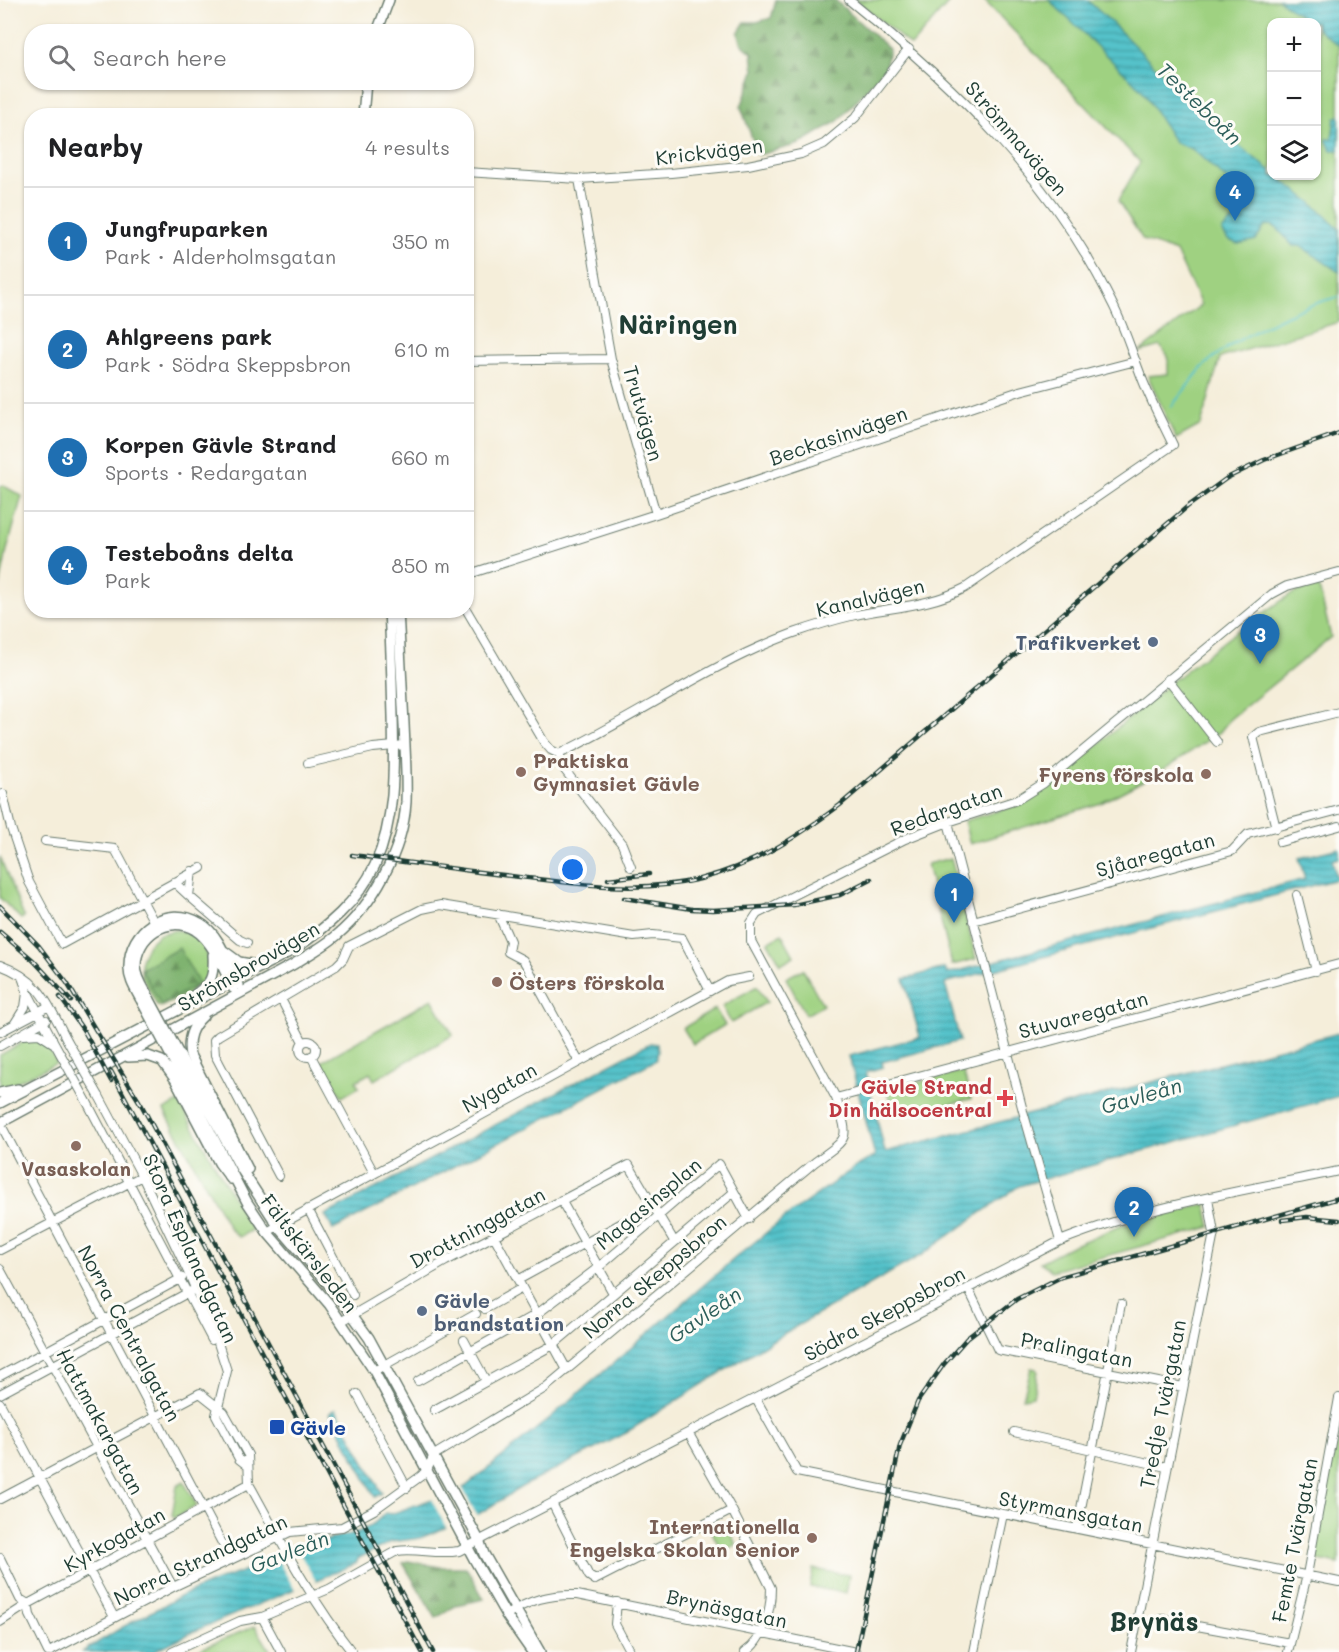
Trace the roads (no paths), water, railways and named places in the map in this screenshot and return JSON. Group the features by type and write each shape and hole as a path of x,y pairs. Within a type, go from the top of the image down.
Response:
{"main road":[{"path":"380,24 389,0"},
{"path":"364,108 365,90"},
{"name":"Strömsbrovägen","path":"43,1081 293,950 333,920 362,885 374,866 384,841 390,815 394,746 389,618"},
{"name":"Strömsbrovägen","path":"1,1121 301,960 336,936 352,920 379,884 394,852 406,804 398,618"},
{"path":"156,926 187,926 217,949 239,962 263,966"},
{"name":"Fältskärsleden","path":"156,926 138,953 136,967 145,998 240,1167 279,1226 352,1314 385,1365 479,1540 484,1554 540,1652"},
{"path":"217,949 240,994"},
{"path":"170,1015 211,981 217,949"},
{"path":"217,1005 191,1030 190,1055 262,1199"},
{"path":"120,1059 148,1056 162,1061 176,1079 219,1163 247,1202"},
{"name":"Fältskärsleden","path":"176,1056 247,1202 267,1232 342,1321 374,1371 506,1615 532,1652"},
{"path":"0,1093 14,1091 43,1081"},
{"path":"0,1103 43,1081"}],"street":[{"name":"Strömmavägen","path":"849,0 953,89 1045,192 1076,239 1112,303 1136,361"},
{"name":"Krickvägen","path":"474,172 579,179 671,173 748,165 811,150 824,144 855,118 909,49"},
{"name":"Trutvägen","path":"579,179 611,359 656,514"},
{"path":"474,361 611,359"},
{"name":"Kanalvägen","path":"559,754 736,659 791,634 857,615 908,607 951,595 1068,519 1173,445 1136,361"},
{"name":"Beckasinvägen","path":"474,572 656,514 1020,391 1136,361"},
{"name":"Redargatan","path":"842,1143 845,1134 844,1125 836,1098 754,949 750,933 751,923 757,914 905,839 948,822 1017,800 1044,783 1272,594 1287,586 1339,572"},
{"path":"471,618 544,742 551,750 559,754 564,769 622,844 631,867"},
{"path":"1168,679 1217,742"},
{"path":"1276,828 1253,736 1259,732 1339,712"},
{"path":"308,763 373,748 405,745"},
{"path":"3,794 11,828 29,882 62,944 201,868"},
{"name":"Sjåaregatan","path":"973,921 1232,850 1248,834 1339,810"},
{"path":"948,822 1007,1052 1059,1241"},
{"path":"1280,842 1339,826"},
{"path":"45,841 115,849 156,926"},
{"path":"189,896 192,871"},
{"path":"174,882 240,940 247,943"},
{"path":"1297,894 1316,971"},
{"path":"279,1176 215,1055 214,1041 218,1035 336,966 344,959 349,946 422,909 441,905 634,937 653,935 682,938 710,991"},
{"path":"498,914 510,941 508,952 523,960 579,1062"},
{"name":"Stuvaregatan","path":"836,1098 1339,964"},
{"name":"Stora Esplanadgatan","path":"0,965 14,970 35,985 49,1006 142,1176 196,1289 222,1357"},
{"name":"Stora Esplanadgatan","path":"22,976 38,1012 222,1357"},
{"name":"Nygatan","path":"267,1232 728,981 749,977"},
{"path":"14,1025 25,1007 27,991"},
{"path":"281,999 303,1042 300,1047 301,1053 305,1057 311,1056 374,1173"},
{"path":"0,1032 49,1006"},
{"path":"0,1046 54,1016"},
{"path":"19,1036 39,1034 48,1038 56,1046"},
{"name":"Norra Centralgatan","path":"1,1121 52,1223 231,1560"},
{"name":"Norra Skeppsbron","path":"434,1455 545,1388 815,1162 842,1143"},
{"name":"Magasinsplan","path":"418,1381 537,1314 599,1267 719,1164 734,1192"},
{"name":"Drottninggatan","path":"342,1321 494,1236 629,1165 653,1206"},
{"name":"Södra Skeppsbron","path":"172,1652 240,1621 262,1617 329,1589 397,1551 406,1549 448,1553 459,1551 1059,1241 1119,1219 1339,1171"},
{"path":"0,1250 142,1176"},
{"path":"434,1410 553,1345 734,1192 748,1219"},
{"name":"Tredje Tvärgatan","path":"1131,1652 1214,1233 1208,1198"},
{"path":"561,1200 614,1293"},
{"path":"518,1280 653,1206 674,1241"},
{"path":"308,1209 353,1295"},
{"path":"494,1236 567,1370"},
{"name":"Hattmakargatan","path":"0,1269 173,1587"},
{"path":"0,1376 189,1275"},
{"path":"485,1309 522,1288"},
{"name":"Pralingatan","path":"968,1288 998,1350 1183,1387"},
{"path":"0,1395 196,1289"},
{"path":"1077,1529 1121,1304"},
{"path":"374,1371 476,1314"},
{"path":"464,1340 486,1381"},
{"path":"222,1357 227,1371 216,1415 239,1459 248,1466 249,1487 306,1585 352,1652"},
{"path":"0,1499 200,1394 218,1406"},
{"path":"357,1394 407,1488"},
{"name":"Femte Tvärgatan","path":"1289,1648 1335,1442 1339,1398"},
{"name":"Styrmansgatan","path":"756,1399 797,1473 1339,1582"},
{"path":"0,1403 114,1617"},
{"path":"1014,1432 1166,1467"},
{"path":"689,1434 732,1510 771,1588 771,1599 757,1642 745,1652"},
{"path":"427,1470 434,1455"},
{"name":"Norra Strandgatan","path":"49,1652 173,1587 290,1532 342,1527 374,1510 407,1488 427,1470"},
{"name":"Kyrkogatan","path":"0,1622 28,1604 204,1508 249,1487"},
{"path":"552,1503 589,1576 595,1580"},
{"path":"595,1580 732,1510"},
{"path":"974,1652 1003,1514"},
{"path":"0,1558 20,1599 28,1604 30,1616 49,1652"},
{"path":"592,1596 595,1580"},
{"name":"Brynäsgatan","path":"506,1615 547,1596 562,1594 592,1596 856,1652"},
{"path":"617,1602 615,1624 630,1652"},
{"path":"262,1617 281,1652"},
{"path":"1161,1619 1184,1621 1289,1648"}],"water":[{"path":"1049,0 1087,0 1219,130 1267,168 1267,180 1282,180 1311,202 1339,229 1339,272 1300,246 1293,246 1277,228 1271,225 1265,226 1256,240 1238,244 1228,240 1222,231 1241,211 1245,201 1244,195 1192,149 1175,143 1142,90"},
{"path":"1279,0 1334,0 1339,3 1339,46 1321,31 1321,18 1304,18"},
{"path":"1339,116 1339,150 1331,150 1326,139 1332,139 1335,118"},
{"name":"Gavleån","path":"1339,848 1339,858 1332,860 1337,879 945,983 960,1041 882,1062 883,1067 866,1072 885,1152 1339,1033 1339,1096 1019,1186 923,1254 776,1338 622,1435 523,1486 477,1515 420,1538 391,1542 359,1558 355,1564 197,1630 152,1652 82,1652 181,1596 336,1537 357,1532 375,1522 385,1513 391,1514 465,1487 551,1417 783,1219 854,1168 875,1156 849,1056 920,1037 904,979 945,968 947,974 1305,879 1299,858"},
{"path":"650,1043 657,1044 656,1060 333,1230 325,1215"},
{"path":"336,1409 382,1493 375,1497 330,1413"}],"waterway":[{"path":"1171,407 1203,367 1230,346 1287,315 1339,297"}],"railway":[{"path":"352,855 599,886 639,887 680,883 738,866 791,839 840,805 1187,507 1227,478 1264,460 1339,433"},
{"path":"608,879 649,874"},
{"path":"624,898 692,909 713,910 794,905 840,895 871,879"},
{"path":"0,906 39,946 67,983 142,1106 433,1652"},
{"path":"0,932 33,960 71,1001"},
{"path":"60,997 84,1031 111,1081"},
{"path":"111,1071 422,1652"},
{"path":"856,1652 900,1445 918,1401 944,1364 967,1338 1017,1299 1061,1277 1339,1198"},
{"path":"1282,1220 1307,1217 1339,1220"}],"place":[{"name":"Testeboåns delta","path":"1235,221"},
{"name":"Trafikverket","path":"1153,642"},
{"name":"Korpen Gävle Strand","path":"1260,664"},
{"name":"Praktiska Gymnasiet Gävle","path":"521,772"},
{"name":"Fyrens förskola","path":"1206,774"},
{"name":"Jungfruparken","path":"954,923"},
{"name":"Östers förskola","path":"497,982"},
{"name":"Gävle Strand Din hälsocentral","path":"1005,1098"},
{"name":"Vasaskolan","path":"76,1146"},
{"name":"Ahlgreens park","path":"1134,1237"},
{"name":"Gävle brandstation","path":"422,1311"},
{"name":"Gävle","path":"277,1427"},
{"name":"Internationella Engelska Skolan Senior","path":"812,1538"}],"district":[{"name":"Näringen","path":"678,324"},
{"name":"Brynäs","path":"1154,1621"}],"water label":[{"name":"Testeboån","path":"1200,103"}]}
